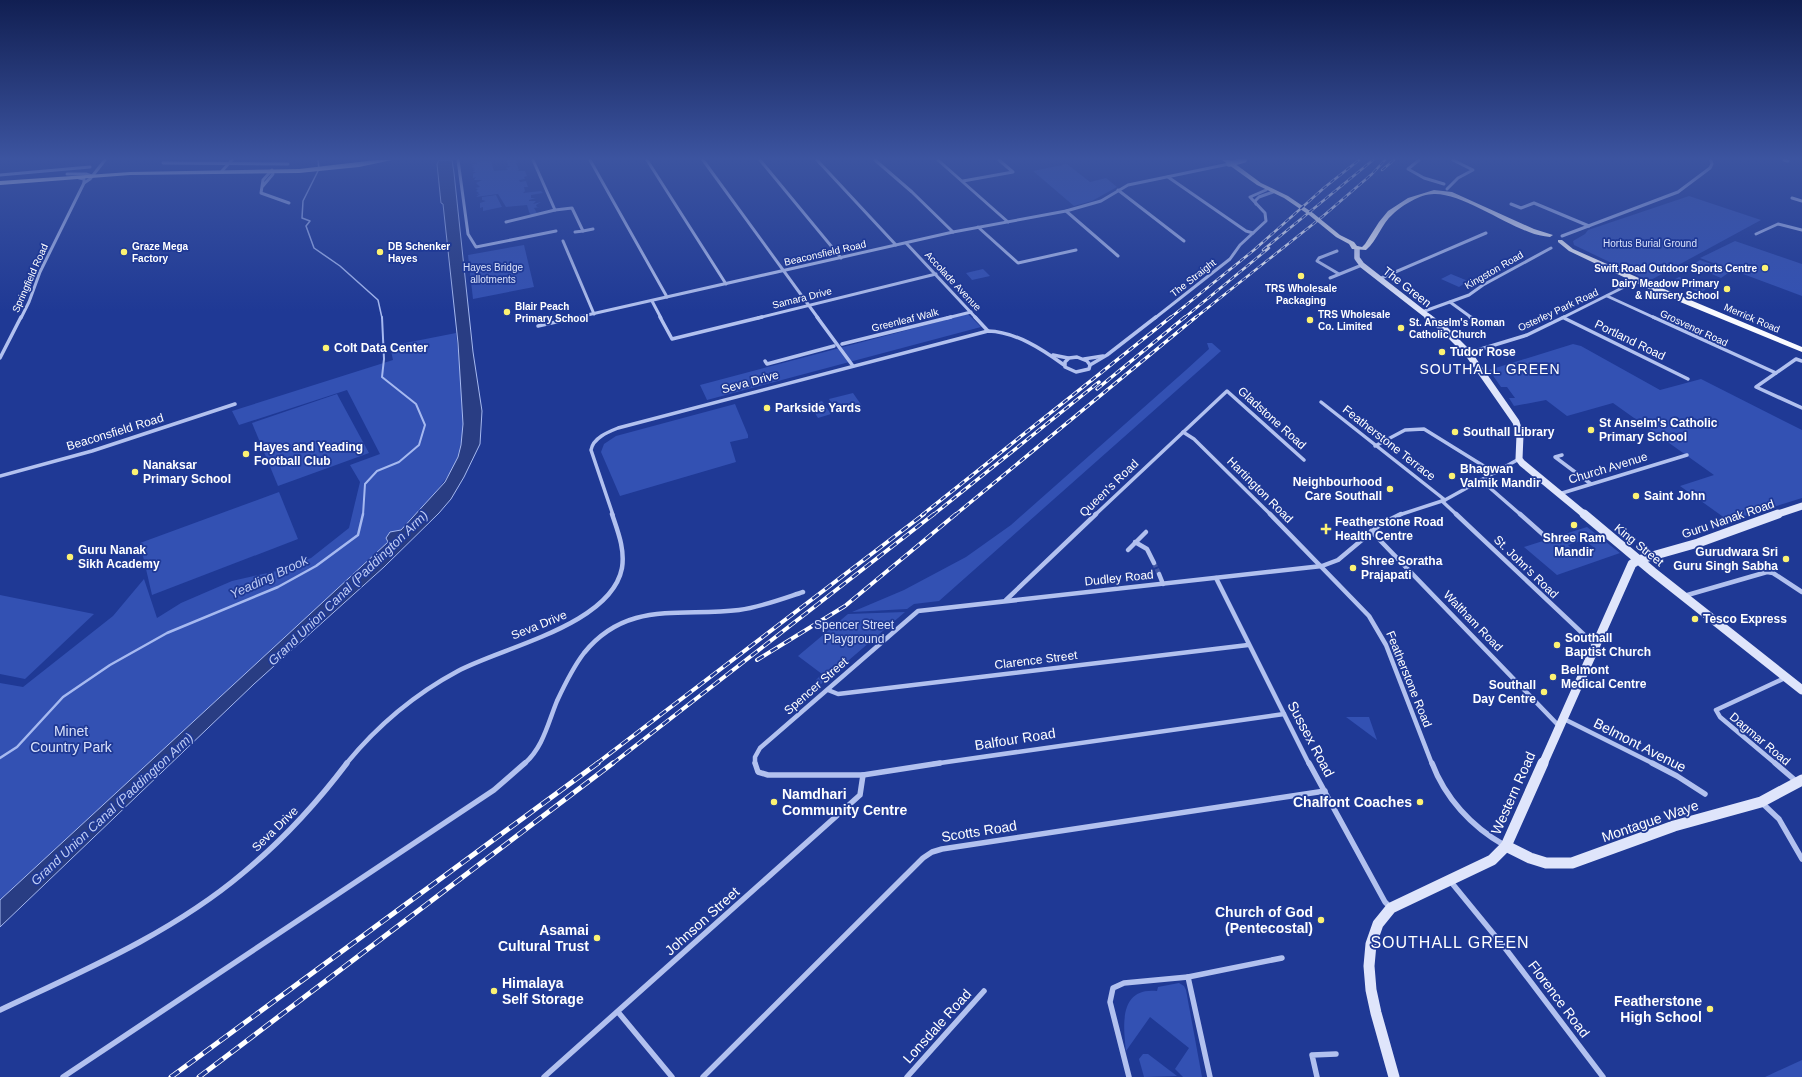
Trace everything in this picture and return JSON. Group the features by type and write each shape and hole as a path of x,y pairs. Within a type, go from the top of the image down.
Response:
{"main road":[{"path":"1305,210 1331,230 1364,249 1374,238 1386,216 1393,210"},
{"name":"Merrick Road","path":"1489,210 1532,231 1550,235 1552,238 1561,238 1569,248 1582,255 1785,344 1802,350"},
{"path":"1356,245 1366,240 1376,232"},
{"name":"Merrick Road","path":"1785,344 1799,356"}],"street":[{"name":"Springfield Road","path":"0,358 29,302 40,272 71,210"},
{"path":"465,210 468,234 476,247 556,231"},
{"path":"506,222 554,210"},
{"path":"573,210 583,231"},
{"path":"618,210 667,297"},
{"path":"679,210 726,284"},
{"path":"740,210 853,366"},
{"path":"802,210 841,258"},
{"path":"864,210 896,245"},
{"path":"931,210 953,232"},
{"path":"995,210 1008,222"},
{"path":"1144,210 1184,241"},
{"path":"1216,210 1246,231 1253,234"},
{"name":"The Straight","path":"1064,364 1068,369 1080,372 1089,369 1090,365 1107,355 1230,259 1236,250 1265,223 1267,218 1263,210"},
{"path":"1551,210 1589,226"},
{"path":"1561,238 1630,210"},
{"path":"1066,211 1118,256"},
{"name":"Beaconsfield Road","path":"538,326 953,232 1066,211"},
{"path":"1756,234 1773,224 1786,225 1802,230"},
{"path":"978,227 1018,263 1076,250"},
{"path":"575,232 593,229"},
{"path":"1379,279 1486,233"},
{"path":"563,241 594,314"},
{"name":"Accolade Avenue","path":"906,243 988,331"},
{"path":"1330,278 1362,265 1357,258 1356,245"},
{"name":"Kingston Road","path":"1422,312 1469,295 1483,285 1551,248"},
{"path":"1337,251 1319,258 1317,262 1339,274"},
{"name":"The Green","path":"1362,265 1444,329 1468,353 1516,422 1520,435 1519,459"},
{"name":"Samara Drive","path":"652,301 672,339 808,304 936,274"},
{"name":"Osterley Park Road","path":"1468,353 1527,335 1630,284"},
{"path":"950,290 955,289"},
{"name":"Grosvenor Road","path":"1607,296 1776,372"},
{"path":"1450,302 1457,306 1458,310 1481,324"},
{"name":"Greenleaf Walk","path":"842,344 971,312"},
{"name":"Portland Road","path":"1564,318 1688,379"},
{"name":"Seva Drive","path":"0,1010 112,956 171,922 225,887 257,861 291,829 309,810 366,741 398,711 422,693 479,661 566,627 598,606 608,595 616,581 622,567 624,554 622,544 592,456 592,445 596,439 618,428 988,331 1004,332 1049,354 1064,364"},
{"path":"765,361 767,364 834,346"},
{"name":"Seva Drive","path":"1049,354 1069,358"},
{"name":"The Straight","path":"1069,358 1084,359 1107,355"},
{"path":"1802,362 1799,356 1756,387 1802,408"},
{"path":"1064,364 1069,358"},
{"path":"1084,359 1090,365"},
{"name":"Queen's Road","path":"1006,600 1227,391"},
{"name":"Gladstone Road","path":"1227,391 1304,460"},
{"name":"Featherstone Terrace","path":"1321,402 1444,501"},
{"name":"Beaconsfield Road","path":"0,476 92,451 235,404"},
{"path":"1375,446 1407,428 1415,426 1424,429 1495,473"},
{"name":"Hartington Road","path":"1183,432 1194,439 1322,566"},
{"path":"1562,455 1555,457 1591,484"},
{"name":"Church Avenue","path":"1559,494 1687,455"},
{"path":"1322,566 1338,560 1371,531 1402,514 1444,501 1519,459"},
{"name":"King Street","path":"1519,459 1638,560 1802,690"},
{"path":"1482,481 1547,538"},
{"name":"St. John's Road","path":"1444,501 1587,639 1597,646"},
{"name":"Guru Nanak Road","path":"1638,560 1698,543 1802,506"},
{"name":"Waltham Road","path":"1371,531 1561,723"},
{"path":"1128,550 1146,532"},
{"path":"1135,542 1147,548 1154,563"},
{"name":"Western Road","path":"1394,1077 1370,988 1368,961 1373,939 1382,917 1391,908 1492,860 1506,846 1597,646 1632,564 1638,560"},
{"name":"Dudley Road","path":"918,611 1322,566"},
{"name":"Featherstone Road","path":"1322,566 1362,607 1386,645 1435,771 1442,783 1473,823 1491,838 1506,846"},
{"path":"1683,596 1767,572 1773,573 1802,592"},
{"path":"1159,574 1163,584"},
{"name":"Sussex Road","path":"1216,578 1248,645 1354,848 1391,908"},
{"path":"63,1077 494,790 538,749 549,719 570,675 583,655 595,641 606,633 636,616 739,610 763,605 803,592"},
{"name":"Spencer Street","path":"754,765 754,756 760,748 918,611"},
{"name":"Clarence Street","path":"828,690 838,694 1248,645"},
{"name":"Dagmar Road","path":"1785,678 1716,710 1720,717 1800,782"},
{"name":"Balfour Road","path":"754,765 758,772 768,775 863,775 1052,746 1284,714"},
{"name":"Belmont Avenue","path":"1561,723 1671,773 1706,794"},
{"name":"Johnson Street","path":"544,1077 860,796 863,775"},
{"name":"Montague Waye","path":"1506,846 1535,861 1559,866 1572,863 1674,826 1761,802 1800,782"},
{"name":"Scotts Road","path":"703,1077 918,863 932,852 942,849 1325,791"},
{"path":"1761,802 1779,819 1802,859"},
{"name":"Florence Road","path":"1449,880 1509,954 1603,1077"},
{"path":"1129,1077 1110,1002 1112,988 1124,983 1188,977 1246,964 1282,958"},
{"path":"1188,977 1210,1077"},
{"name":"Lonsdale Road","path":"907,1077 984,991"},
{"path":"618,1012 672,1077"},
{"path":"1317,1077 1312,1055 1336,1054"}],"green space":[{"path":"529,210 535,210 537,213 531,215"},
{"name":"Hortus Burial Ground","path":"1647,210 1732,210 1761,220 1649,281 1574,245 1573,241 1585,234 1588,230"},
{"name":"Swift Road Outdoor Sports Centre","path":"1735,241 1802,264 1802,296 1700,258"},
{"name":"Hayes Bridge allotments","path":"524,245 534,287 473,299 468,255"},
{"path":"1700,260 1714,265 1703,273 1689,267"},
{"path":"1717,266 1731,271 1721,278 1707,272"},
{"path":"983,269 990,276 972,280 966,273"},
{"path":"1451,274 1468,281 1459,287 1441,279"},
{"path":"1679,277 1707,288 1701,293 1672,281"},
{"path":"968,314 981,327 707,400 700,385"},
{"name":"Minet Country Park","path":"456,333 466,419 456,465 424,508 265,659 0,901 0,683 23,687 113,616 144,579 157,618 181,603 232,581 281,570 311,558 349,528 360,482 350,465 380,454 347,390 239,425 232,411 393,360 390,346"},
{"path":"1207,343 1212,343 1221,351 939,601 914,604 907,609 852,612 904,590 966,557 1011,525 1209,349"},
{"path":"1573,344 1581,346 1660,390 1701,379 1802,430 1802,498 1729,521 1680,486 1714,475 1613,403 1567,416 1546,400 1514,406 1509,398 1515,398 1507,387 1501,387 1489,370"},
{"path":"853,393 862,406 838,413 829,399"},
{"path":"337,394 369,453 278,486 252,423"},
{"path":"822,401 831,414 818,418 810,405"},
{"path":"735,404 748,435 748,438 730,442 736,462 620,496 601,452 604,444 616,436"},
{"path":"279,492 298,539 152,595 140,543"},
{"path":"1587,527 1620,553 1557,575 1524,547","holes":["1584,540 1596,549 1580,555 1574,555 1567,550 1571,548 1568,545"]},
{"path":"0,595 94,614 25,679 0,674"},
{"name":"Spencer Street Playground","path":"905,612 821,684 816,680 822,674 798,656 848,614"},
{"path":"1346,717 1369,717 1377,740"},
{"path":"1179,983 1184,986 1186,990 1202,1077 1183,1077 1175,1069 1189,1048 1150,1017 1126,1051 1124,1020 1130,1001 1136,995 1145,991 1157,991 1158,987"},
{"path":"1143,1054 1148,1054 1177,1076 1144,1077 1139,1059"},
{"path":"1802,1060 1802,1077 1765,1077"}],"water":[{"name":"Grand Union Canal (Paddington Arm)","path":"444,210 458,210 473,352 482,411 480,444 464,477 451,499 439,513 384,567 254,684 0,927 0,900 388,542 386,538 390,532 401,530 445,482 458,457 463,424 458,343"}],"waterway":[{"name":"Yeading Brook","path":"302,210 302,218 310,221 306,226 314,248 340,266 378,300 382,318"},
{"name":"Yeading Brook","path":"363,515 365,484 377,471 399,462 419,445 425,425 416,404 382,377 384,359 382,317"},
{"name":"Yeading Brook","path":"0,758 17,747 63,697 110,665 167,633 278,587 316,566 358,535 363,514"}],"tunnel":[{"path":"1154,563 1159,574"}],"railway":[{"path":"1170,318 1254,250 1299,210"},
{"path":"1263,250 1312,210"},
{"path":"1195,318 1330,210"},
{"path":"1184,318 1269,248"},
{"path":"922,515 1171,317"},
{"path":"1097,389 1185,317"},
{"path":"955,515 1196,317"},
{"path":"933,515 1099,382"},
{"path":"596,764 924,514"},
{"path":"612,764 934,514"},
{"path":"757,660 845,606 956,514"},
{"path":"171,1077 598,763"},
{"path":"199,1077 613,763"}],"place":[{"name":"Graze Mega Factory","path":"124,252"},
{"name":"DB Schenker Hayes","path":"380,252"},
{"name":"Swift Road Outdoor Sports Centre","path":"1765,268"},
{"name":"TRS Wholesale Packaging","path":"1301,276"},
{"name":"Dairy Meadow Primary & Nursery School","path":"1727,289"},
{"name":"Blair Peach Primary School","path":"507,312"},
{"name":"TRS Wholesale Co. Limited","path":"1310,320"},
{"name":"St. Anselm's Roman Catholic Church","path":"1401,328"},
{"name":"Colt Data Center","path":"326,348"},
{"name":"Tudor Rose","path":"1442,352"},
{"name":"Parkside Yards","path":"767,408"},
{"name":"St Anselm's Catholic Primary School","path":"1591,430"},
{"name":"Southall Library","path":"1455,432"},
{"name":"Hayes and Yeading Football Club","path":"246,454"},
{"name":"Nanaksar Primary School","path":"135,472"},
{"name":"Bhagwan Valmik Mandir","path":"1452,476"},
{"name":"Neighbourhood Care Southall","path":"1390,489"},
{"name":"Saint John","path":"1636,496"},
{"name":"Shree Ram Mandir","path":"1574,525"},
{"name":"Featherstone Road Health Centre","path":"1326,529"},
{"name":"Guru Nanak Sikh Academy","path":"70,557"},
{"name":"Gurudwara Sri Guru Singh Sabha","path":"1786,559"},
{"name":"Shree Soratha Prajapati","path":"1353,568"},
{"name":"Tesco Express","path":"1695,619"},
{"name":"Southall Baptist Church","path":"1557,645"},
{"name":"Belmont Medical Centre","path":"1553,677"},
{"name":"Southall Day Centre","path":"1544,692"},
{"name":"Namdhari Community Centre","path":"774,802"},
{"name":"Chalfont Coaches","path":"1420,802"},
{"name":"Church of God (Pentecostal)","path":"1321,920"},
{"name":"Asamai Cultural Trust","path":"597,938"},
{"name":"Himalaya Self Storage","path":"494,991"},
{"name":"Featherstone High School","path":"1710,1009"}],"district":[{"name":"SOUTHALL GREEN","path":"1490,369"},
{"name":"SOUTHALL GREEN","path":"1450,942"}]}
